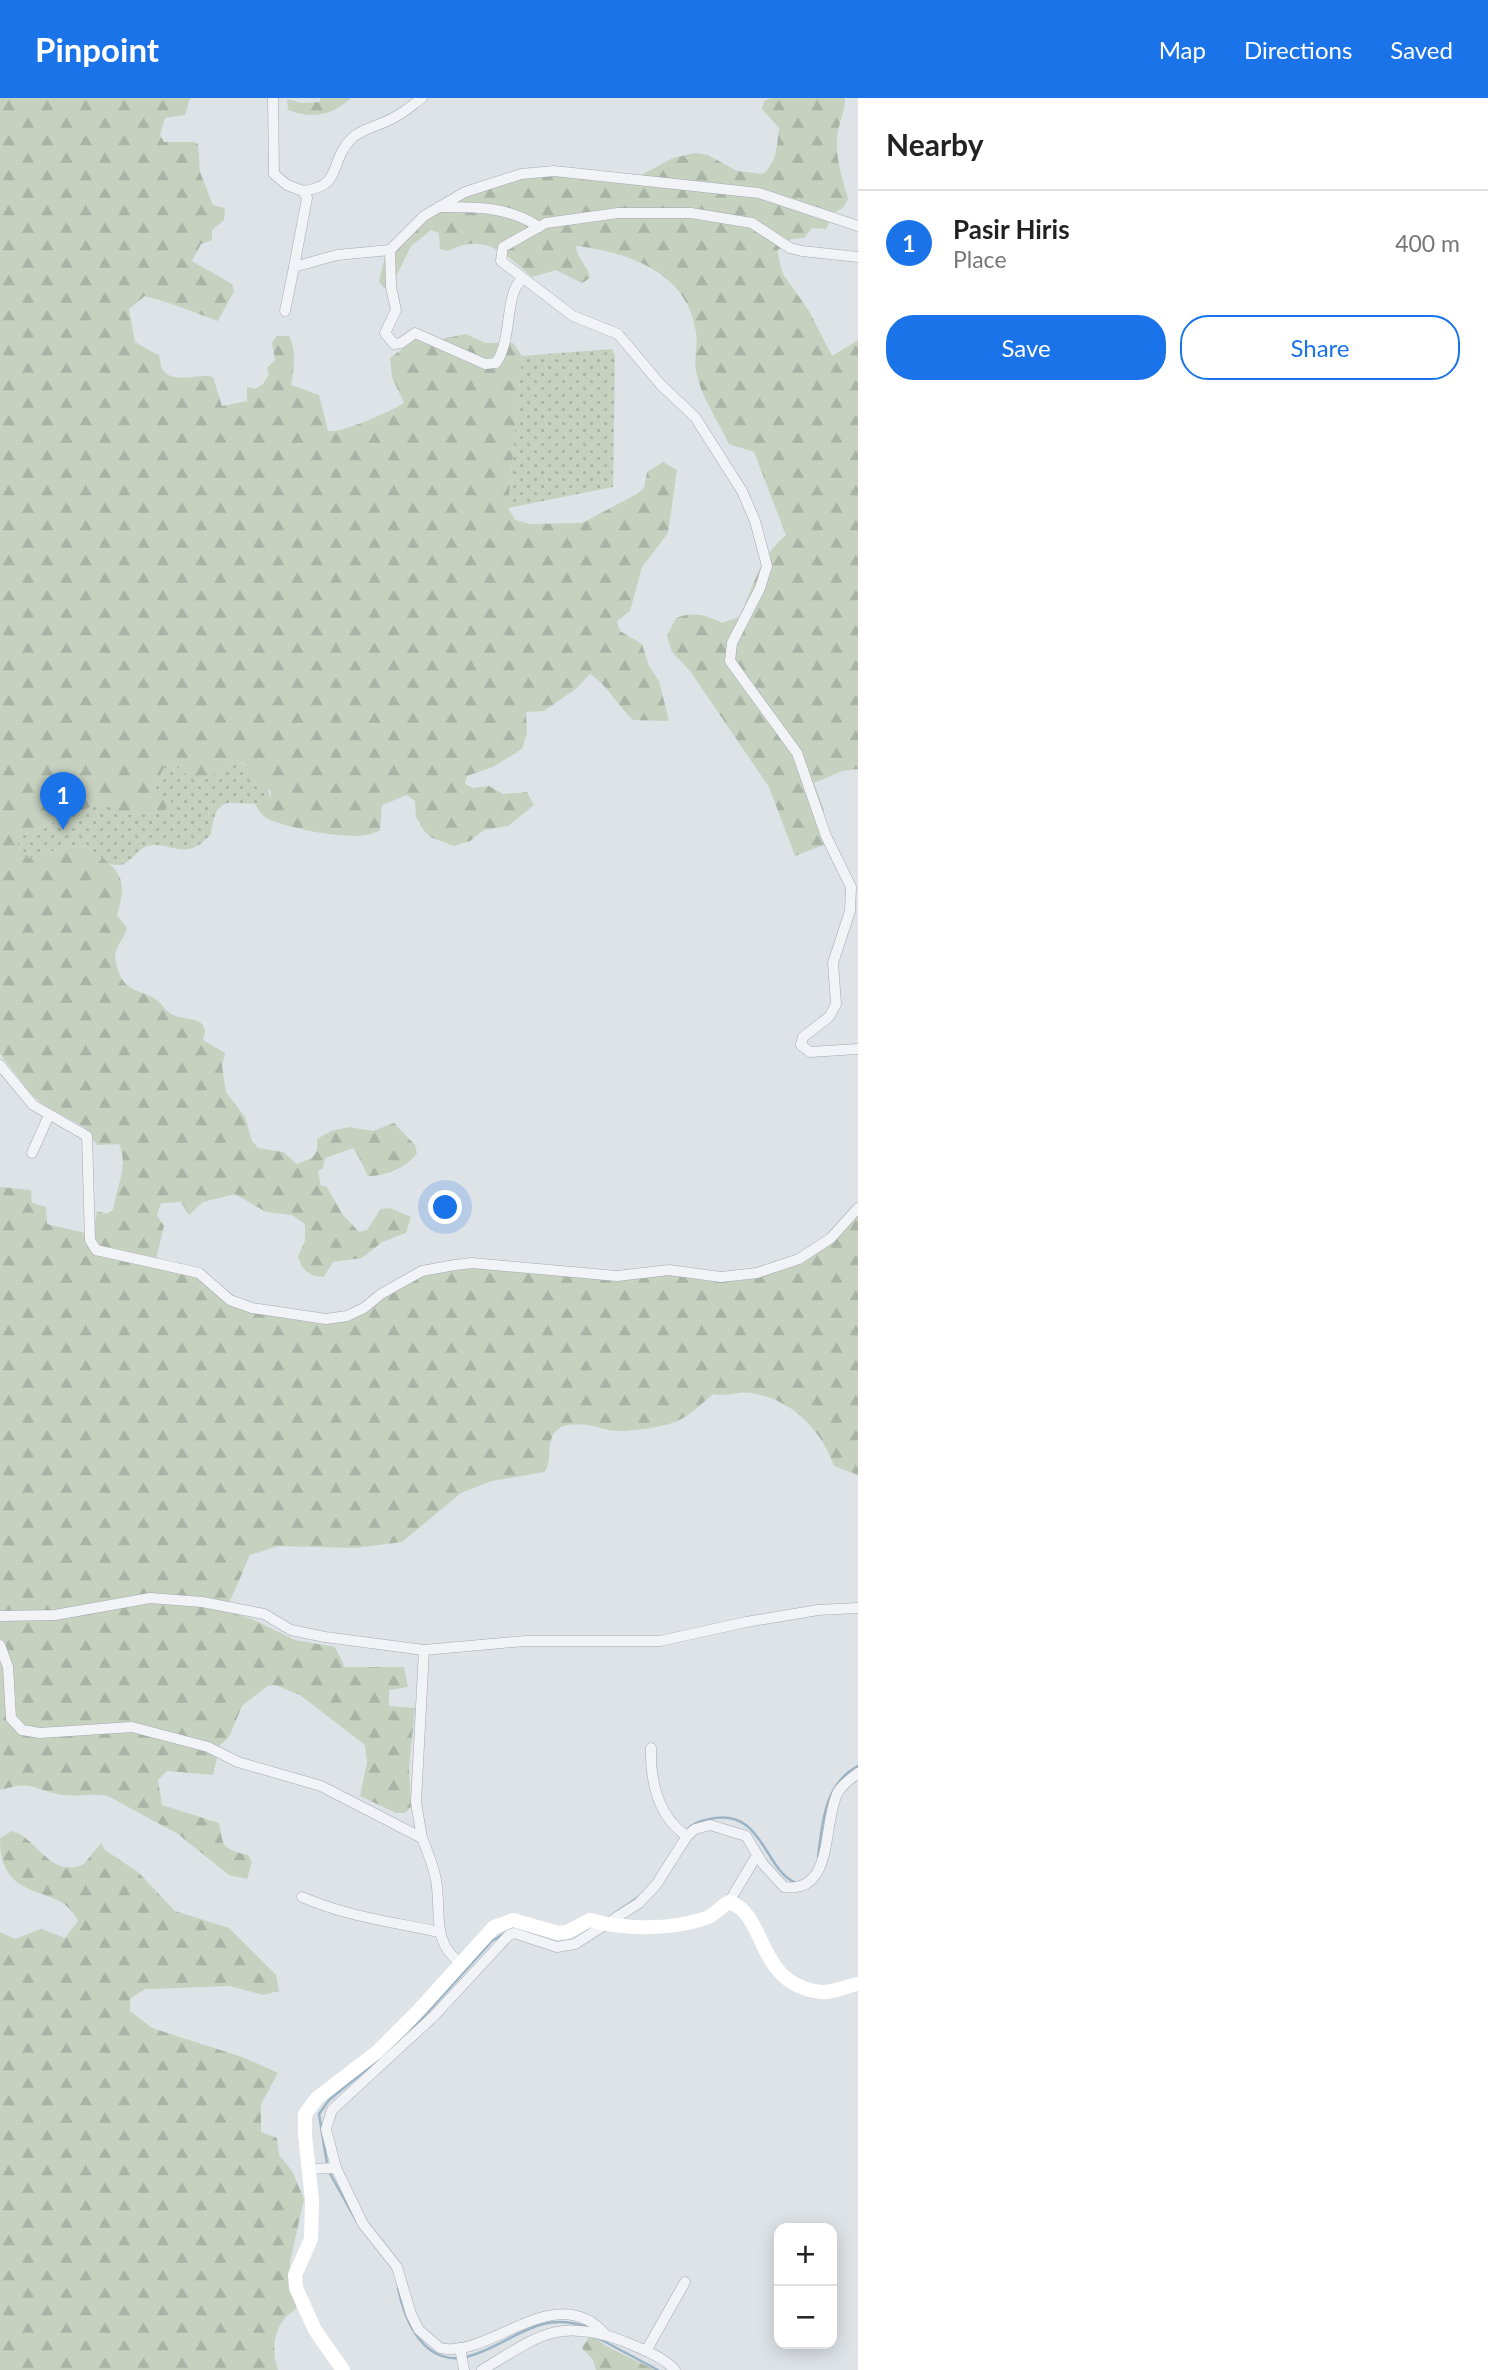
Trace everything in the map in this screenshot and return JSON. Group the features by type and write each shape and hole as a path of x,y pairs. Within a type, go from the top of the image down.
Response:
{"street":[{"path":"273,98 274,174 287,185 303,191 322,188 328,183 350,141 357,135 396,117 422,98"},
{"path":"294,267 337,255 390,250 410,229 438,207 494,181 555,171 759,193 858,226"},
{"path":"285,311 307,204 303,191"},
{"path":"438,207 494,208 520,215 538,227"},
{"path":"858,257 802,251 790,247 752,223 691,213 618,213 538,227 503,247 501,254 501,261 573,316 618,334 661,385 695,417 742,491 758,531 766,566 760,588 732,643 730,662 797,753 826,836 851,887 850,911 833,963 836,1004 829,1017 803,1037 801,1045 810,1052 858,1049"},
{"path":"390,250 391,287 396,310 385,333 394,344 401,343 415,333 485,364 496,363 508,338 513,293 522,279"},
{"path":"0,1065 33,1105 87,1136 90,1240 96,1250 199,1273 230,1300 279,1314 326,1319 347,1316 422,1271 472,1263 617,1276 678,1270 722,1277 744,1276 799,1259 831,1238 858,1208"},
{"path":"32,1153 50,1115"},
{"path":"0,1616 74,1613 149,1598 202,1602 264,1615 291,1629 326,1637 424,1650 525,1641 660,1641 758,1619 818,1609 858,1608"},
{"path":"0,1645 8,1667 11,1718 22,1730 40,1733 132,1727 208,1747 238,1762 321,1786 422,1838"},
{"path":"424,1650 416,1802 422,1838 435,1875 439,1932 451,1957 461,1964"},
{"path":"651,1748 653,1785 670,1823 683,1834"},
{"path":"606,2335 596,2323 583,2316 556,2316 538,2319 462,2351 440,2348 419,2330 411,2314 397,2267 377,2246 363,2224 336,2168 326,2129 332,2110 434,2016 504,1939 514,1933 564,1947 599,1924 639,1903 656,1885 683,1834 700,1827 723,1827 746,1836 757,1855 784,1887 802,1888 810,1884 823,1861 835,1800 845,1783 858,1773"},
{"path":"343,2370 315,2330 296,2288 295,2275 311,2239 310,2169 304,2135 306,2114 317,2098 377,2052 494,1927 508,1920 558,1933 599,1924 686,1922 708,1917 729,1902 757,1855"},
{"path":"302,1897 339,1912 367,1915 439,1932"},
{"path":"729,1902 740,1907 749,1918 773,1968 787,1979 820,1992 858,1984"},
{"path":"310,2169 336,2168"},
{"path":"646,2351 685,2282"},
{"path":"482,2370 548,2333 569,2328 606,2335 646,2351 675,2370"},
{"path":"462,2351 464,2368"}],"green space":[{"path":"0,98 190,98 185,115 165,118 160,135 164,142 198,144 200,172 213,205 225,208 224,220 212,230 212,240 201,244 192,261 232,284 234,291 218,321 145,296 129,309 135,342 158,355 161,366 170,376 213,377 222,406 247,401 247,387 255,389 263,384 269,374 267,368 275,360 272,343 276,336 289,336 294,354 291,385 319,395 328,431 354,426 404,403 392,377 390,358 421,335 442,339 466,334 485,343 513,343 522,356 508,508 515,520 530,524 582,523 637,494 644,488 647,472 663,462 677,470 668,533 642,567 630,611 617,621 620,631 642,644 649,666 659,681 669,721 633,720 590,674 577,688 544,711 526,712 527,733 522,749 493,767 467,776 465,784 473,788 489,786 503,794 527,792 534,805 508,826 484,830 470,841 454,846 430,837 424,831 416,817 415,801 407,795 382,805 380,830 370,834 326,834 294,827 270,820 262,814 255,804 270,800 271,792 245,764 237,761 215,774 189,778 178,766 166,763 154,789 172,802 160,813 126,815 105,801 18,837 18,845 29,858 60,849 86,846 118,873 122,890 117,915 127,928 115,958 123,981 133,989 157,1000 171,1014 201,1023 205,1032 203,1040 225,1053 222,1066 226,1092 245,1117 252,1141 258,1148 283,1152 297,1164 312,1158 317,1151 317,1139 331,1131 349,1127 373,1131 394,1123 415,1145 417,1153 408,1163 375,1176 368,1176 354,1148 325,1158 323,1168 318,1171 321,1186 326,1186 343,1215 359,1232 367,1230 381,1209 390,1208 411,1217 406,1233 382,1242 362,1258 333,1262 324,1277 310,1274 304,1269 298,1256 305,1241 305,1224 292,1215 266,1212 235,1194 203,1202 189,1215 181,1202 161,1203 157,1215 164,1226 154,1267 198,1277 251,1312 326,1323 424,1275 472,1267 617,1279 669,1274 721,1281 758,1277 800,1263 858,1214 858,1475 834,1466 813,1428 779,1402 751,1393 713,1394 687,1415 663,1426 621,1431 580,1424 564,1426 553,1435 544,1472 492,1481 461,1493 402,1542 355,1548 278,1546 250,1555 230,1601 232,1613 250,1618 295,1640 335,1647 345,1667 404,1667 408,1687 389,1690 389,1706 415,1708 409,1768 411,1807 405,1813 396,1813 360,1796 367,1762 365,1745 300,1695 275,1685 267,1686 242,1706 229,1737 220,1745 213,1775 167,1771 158,1780 162,1805 219,1823 225,1845 233,1851 248,1855 252,1862 247,1879 229,1875 178,1834 108,1796 64,1795 28,1786 0,1790 0,1187 31,1190 32,1203 46,1207 47,1224 85,1233 93,1232 97,1211 107,1214 113,1210 123,1160 119,1144 97,1145 84,1127 44,1105 31,1094 0,1054"},
{"path":"321,98 351,98 322,114 306,115 288,110 287,99 302,103 319,102"},
{"path":"771,98 845,98 837,148 848,199 843,208 833,213 826,229 812,228 804,238 791,239 777,251 783,274 809,311 832,356 858,340 858,769 842,771 814,783 824,810 820,830 826,844 795,856 769,787 690,671 672,652 667,636 676,618 682,616 700,615 722,623 739,617 763,563 786,535 754,452 729,444 705,399 696,370 696,333 691,312 682,295 653,269 616,254 576,246 590,278 582,283 556,270 532,277 493,248 473,244 448,251 440,249 439,233 431,230 411,246 391,287 384,288 379,282 387,247 480,183 561,169 639,176 673,158 695,153 708,155 737,171 763,174 774,159 779,128 762,109 764,101"},
{"path":"612,349 615,357 613,487 508,508 522,356"},
{"path":"237,761 259,776 267,788 270,800 249,804 224,804 214,818 211,834 193,848 176,849 153,845 142,849 126,863 114,865 86,846 60,849 29,858 18,845 18,837 105,801 126,815 160,813 159,795 154,789 166,763 215,774"},
{"path":"12,1831 62,1867 84,1864 101,1843 105,1850 138,1872 175,1911 229,1928 276,1975 279,1991 263,1995 230,1986 145,1989 130,1999 130,2011 152,2028 245,2058 278,2073 261,2104 261,2132 277,2138 279,2155 292,2171 304,2199 290,2262 289,2286 297,2301 296,2309 283,2321 276,2336 274,2353 278,2370 0,2370 0,1932 15,1939 41,1929 65,1938 78,1921 69,1909 58,1901 20,1884 10,1875 3,1860 0,1838"},
{"path":"591,2334 606,2346 655,2370 596,2370 593,2360 582,2348"}],"waterway":[{"path":"818,1857 824,1818 832,1793 847,1773 858,1766"},
{"path":"686,1831 691,1826 710,1819 727,1818 741,1822 752,1830 784,1875 794,1882"},
{"path":"614,1914 640,1896"},
{"path":"409,2033 492,1941 515,1927"},
{"path":"327,2164 319,2114 329,2100 383,2056"},
{"path":"328,2170 357,2222"},
{"path":"398,2288 416,2335 434,2353 459,2358"},
{"path":"466,2357 483,2352 538,2325 552,2322 587,2327"},
{"path":"596,2337 658,2370"}],"place":[{"name":"Pasir Hiris","path":"63,830"}]}
